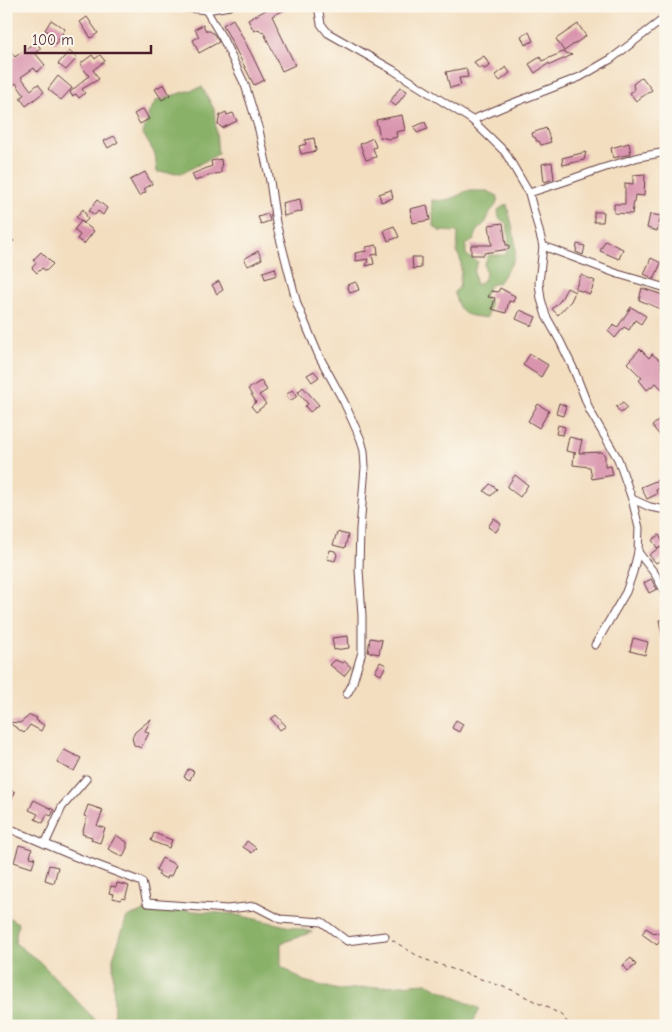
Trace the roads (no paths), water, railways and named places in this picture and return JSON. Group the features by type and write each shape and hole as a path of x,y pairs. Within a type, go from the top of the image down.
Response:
{"street":[{"path":"147,6 206,10 230,6"},
{"path":"318,6 321,24 328,33 393,70 472,120 505,152 529,193 542,246 539,283 546,316 574,370 590,411 618,458 632,498 639,528 638,552 626,592 595,645"},
{"path":"206,10 223,39 245,85 258,130 270,182 276,223 297,304 319,356 344,402 364,451 365,467 359,570 362,652 352,685 347,694"},
{"path":"472,120 580,77 611,59 666,17"},
{"path":"529,193 639,157 666,152"},
{"path":"542,246 618,274 666,288"},
{"path":"632,498 650,506 666,510"},
{"path":"638,552 655,574 666,594"},
{"path":"45,844 62,807 86,779"},
{"path":"6,827 71,855 142,882 147,903 227,909 254,906 280,919 322,922 347,941 385,936"}]}
